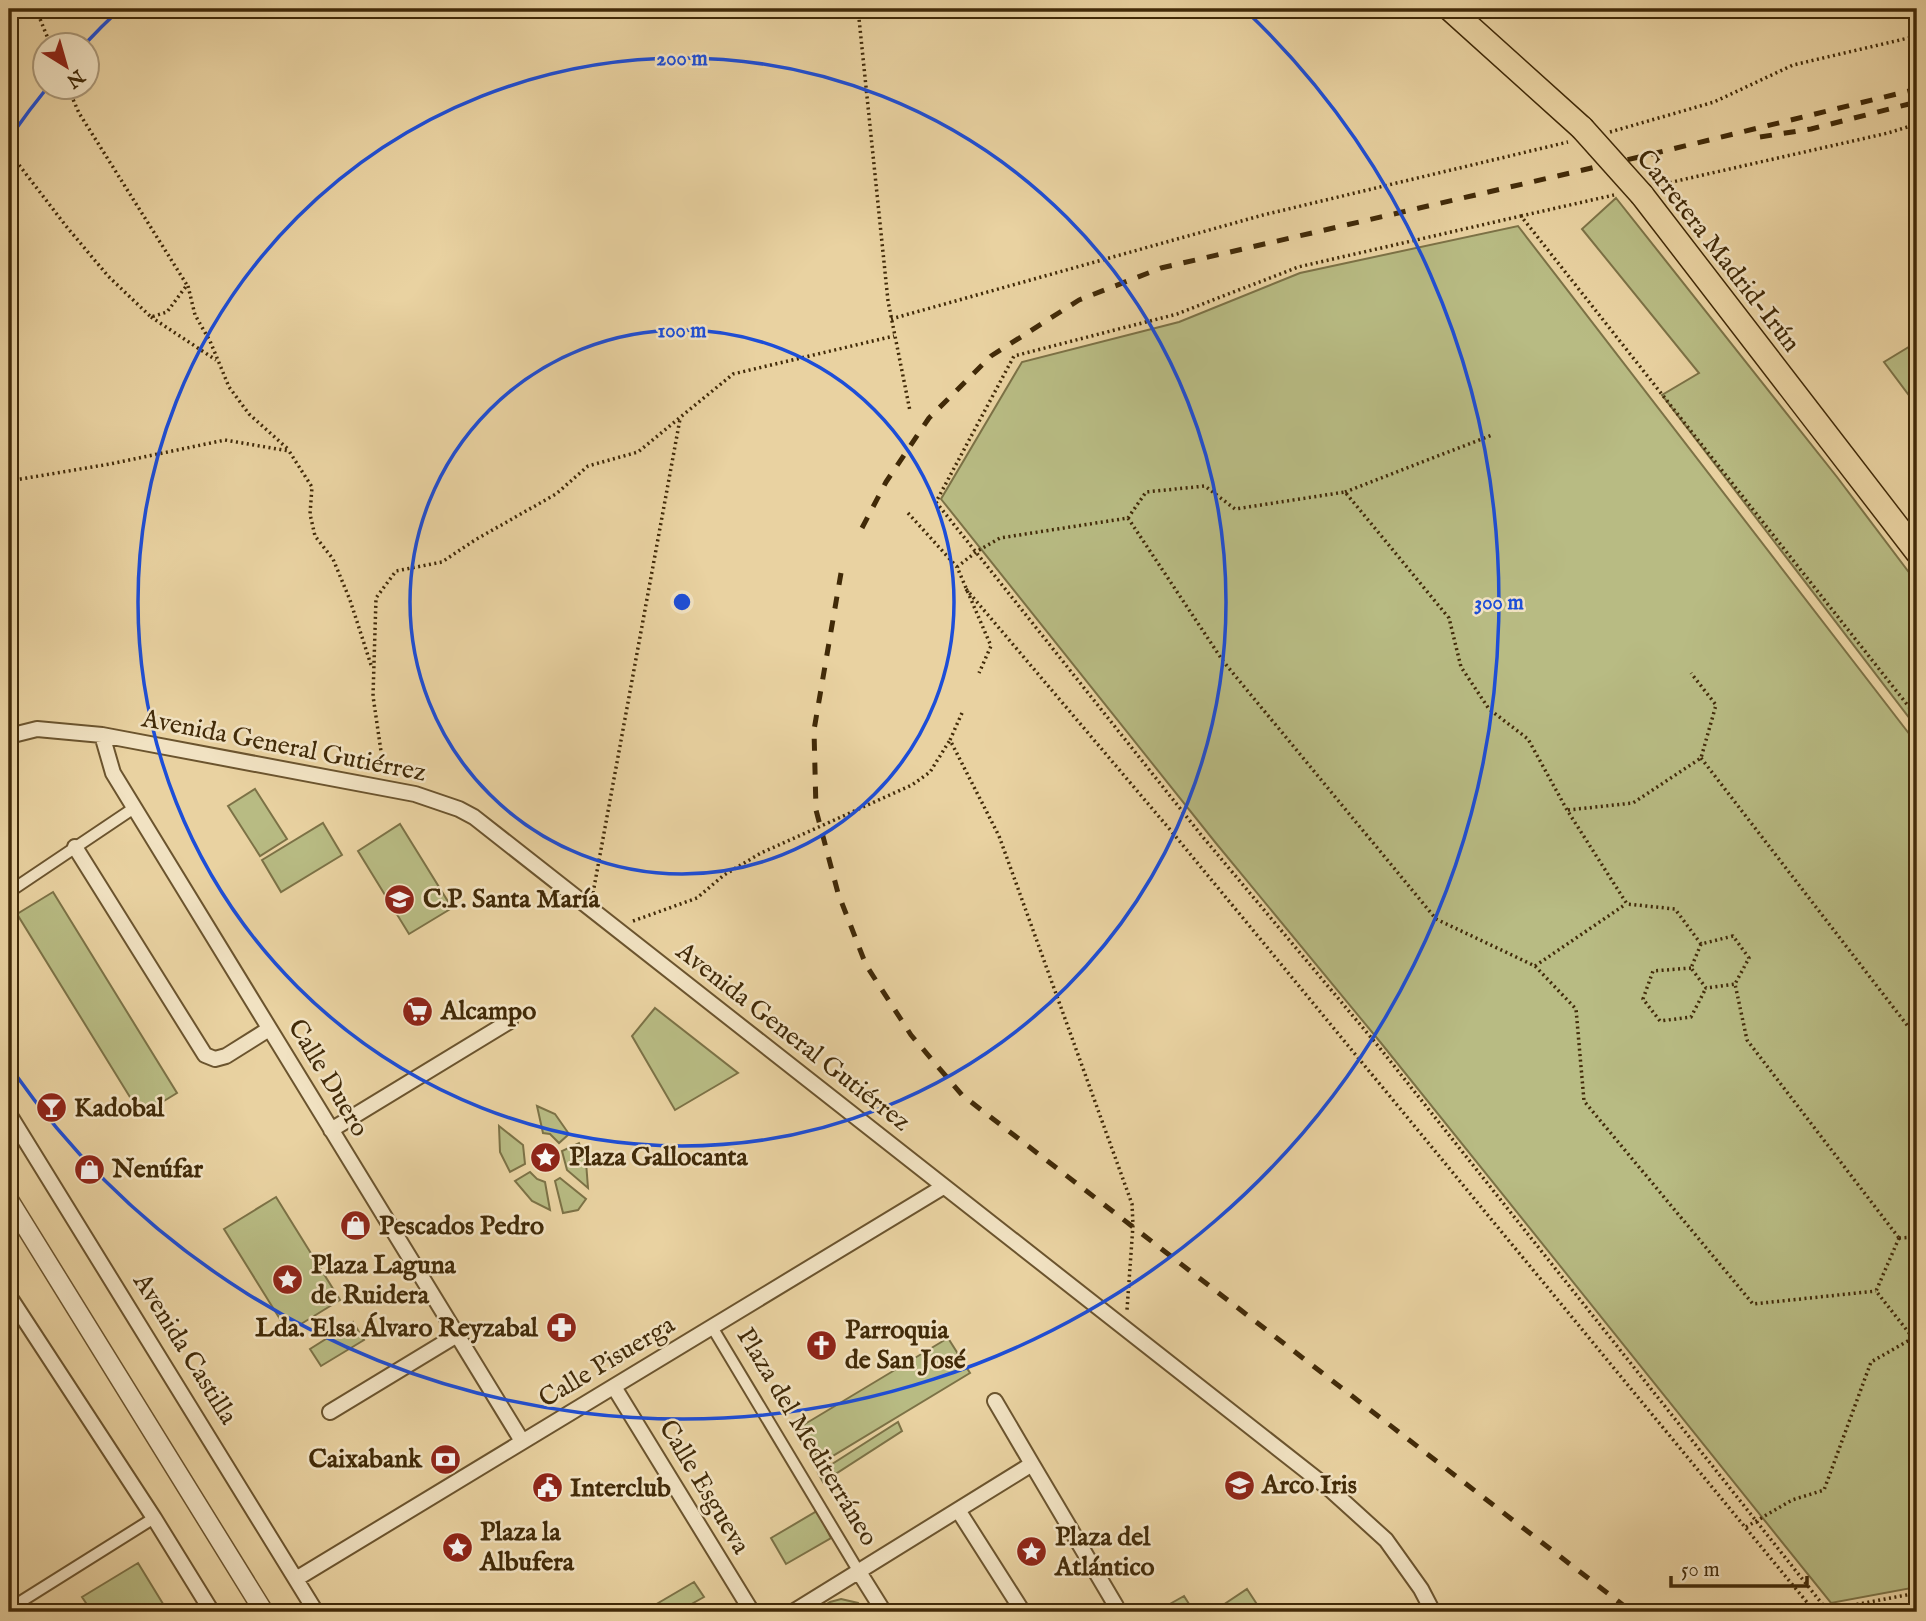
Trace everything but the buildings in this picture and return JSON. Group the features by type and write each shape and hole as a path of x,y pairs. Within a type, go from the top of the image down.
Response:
{"highway":[{"name":"Carretera Madrid-Irún","path":"1450,9 1576,135 1649,190 1917,552"}],"street":[{"name":"Avenida General Gutiérrez","path":"9,736 37,729 102,735 386,788 426,797 474,817 1332,1491 1386,1540 1421,1589 1433,1612"},
{"name":"Calle Duero","path":"102,735 113,773 523,1441"},
{"path":"9,892 134,808"},
{"path":"75,847 205,1055 215,1059 226,1056 270,1029"},
{"path":"331,1130 510,1021"},
{"name":"Avenida Castilla","path":"9,1114 316,1612"},
{"name":"Calle Pisuerga","path":"296,1579 943,1187"},
{"path":"9,1200 264,1612"},
{"path":"9,1296 212,1612"},
{"name":"Plaza del Mediterráneo","path":"712,1327 884,1612"},
{"path":"330,1412 457,1335"},
{"name":"Calle Esgueva","path":"614,1387 752,1612"},
{"path":"995,1401 1116,1606 1106,1612"},
{"path":"859,1572 1032,1464"},
{"path":"958,1510 1023,1612"},
{"path":"9,1609 154,1518"},
{"name":"Plaza del Mediterráneo","path":"793,1612 859,1572"}],"path":[{"path":"36,9 45,32"},
{"path":"858,9 891,319 910,411"},
{"path":"1609,132 1713,102 1793,65 1917,36"},
{"path":"74,102 187,285 195,316 229,387 250,414 289,451 312,487 310,514 315,536 333,559 374,672"},
{"path":"1649,190 1917,124"},
{"path":"891,319 1263,215 1576,135"},
{"path":"9,152 108,276 151,317 218,361"},
{"path":"1616,195 1298,267 1177,314 1014,356 936,502 1202,836 1378,1047 1827,1610 1917,1593"},
{"path":"1521,216 1917,717"},
{"path":"151,317 167,312 187,285"},
{"path":"386,788 373,696 376,598 396,571 442,562 474,540 556,494 588,466 638,452 733,374 894,336"},
{"path":"590,909 680,417"},
{"path":"957,568 976,552 1000,538 1128,518 1146,492 1205,486 1235,509 1345,492 1492,435"},
{"path":"9,481 110,464 225,440 289,451"},
{"path":"1345,492 1449,618 1461,667 1489,709 1528,739 1567,810 1627,904"},
{"path":"908,513 957,568 967,589 991,646 979,673"},
{"path":"1128,518 1223,661 1436,919 1535,966 1576,1009 1584,1101 1754,1304 1875,1291"},
{"path":"967,589 1181,843 1815,1612"},
{"path":"1567,810 1633,803 1701,758 1716,705 1690,673"},
{"path":"614,928 697,898 724,876 761,853 912,785 930,772 950,740 962,713"},
{"path":"950,740 999,836 1132,1204 1133,1225 1125,1330"},
{"path":"1701,758 1917,1038"},
{"path":"1535,966 1627,904 1675,909 1702,944"},
{"path":"1702,944 1733,936 1749,958 1735,984 1747,1040 1899,1238"},
{"path":"1691,968 1702,944"},
{"path":"1691,968 1706,988"},
{"path":"1691,968 1654,971 1643,999 1660,1021 1691,1017 1706,988"},
{"path":"1706,988 1735,984"},
{"path":"1899,1238 1917,1237"},
{"path":"1875,1291 1899,1238"},
{"path":"1745,1527 1792,1500 1824,1490 1871,1362 1915,1338 1875,1291"}],"green space":[{"path":"1616,198 1837,477 1917,583 1917,728 1662,395 1699,373 1582,229"},
{"path":"1518,226 1917,744 1917,1587 1831,1603 941,499 1022,362 1179,322 1300,273"},
{"path":"1917,342 1917,406 1884,362"},
{"path":"255,789 287,839 260,856 228,806"},
{"path":"323,823 342,855 281,892 262,860"},
{"path":"400,824 452,908 409,934 358,851"},
{"path":"53,892 177,1093 141,1115 17,914"},
{"path":"655,1008 738,1073 675,1110 632,1036"},
{"path":"537,1106 555,1114 569,1134 559,1143 550,1134 543,1133"},
{"path":"499,1126 523,1145 525,1164 510,1172 500,1152"},
{"path":"579,1143 586,1162 588,1188 567,1170 562,1151"},
{"path":"530,1172 545,1182 550,1210 532,1201 515,1181"},
{"path":"560,1178 586,1199 578,1210 563,1213 555,1181"},
{"path":"276,1197 340,1300 288,1332 224,1229"},
{"path":"353,1322 364,1340 321,1366 310,1349"},
{"path":"948,1338 970,1373 821,1463 800,1427"},
{"path":"898,1422 902,1431 823,1482 818,1473"},
{"path":"817,1511 831,1538 786,1564 771,1538"},
{"path":"138,1563 168,1612 92,1612 82,1597"},
{"path":"694,1582 704,1597 677,1612 643,1612"},
{"path":"1247,1589 1262,1612 1228,1612 1223,1605"},
{"path":"1184,1596 1194,1612 1163,1612 1161,1609"},
{"path":"841,1599 858,1603 864,1612 815,1612 830,1602"}],"railway":[{"path":"862,528 886,482 929,418 991,356 1079,300 1161,268 1652,154 1917,89"},
{"path":"1760,137 1811,129 1917,102"},
{"path":"841,573 814,730 816,810 838,893 866,965 911,1035 962,1095 1632,1612"}],"place":[{"name":"C.P. Santa María","path":"400,899"},
{"name":"Alcampo","path":"418,1011"},
{"name":"Kadobal","path":"51,1108"},
{"name":"Plaza Gallocanta","path":"546,1157"},
{"name":"Nenúfar","path":"89,1169"},
{"name":"Pescados Pedro","path":"356,1226"},
{"name":"Plaza Laguna de Ruidera","path":"288,1280"},
{"name":"Lda. Elsa Álvaro Reyzabal","path":"561,1328"},
{"name":"Parroquia de San José","path":"822,1345"},
{"name":"Caixabank","path":"445,1459"},
{"name":"Arco Iris","path":"1239,1485"},
{"name":"Interclub","path":"547,1488"},
{"name":"Plaza la Albufera","path":"457,1547"},
{"name":"Plaza del Atlántico","path":"1032,1552"}]}
